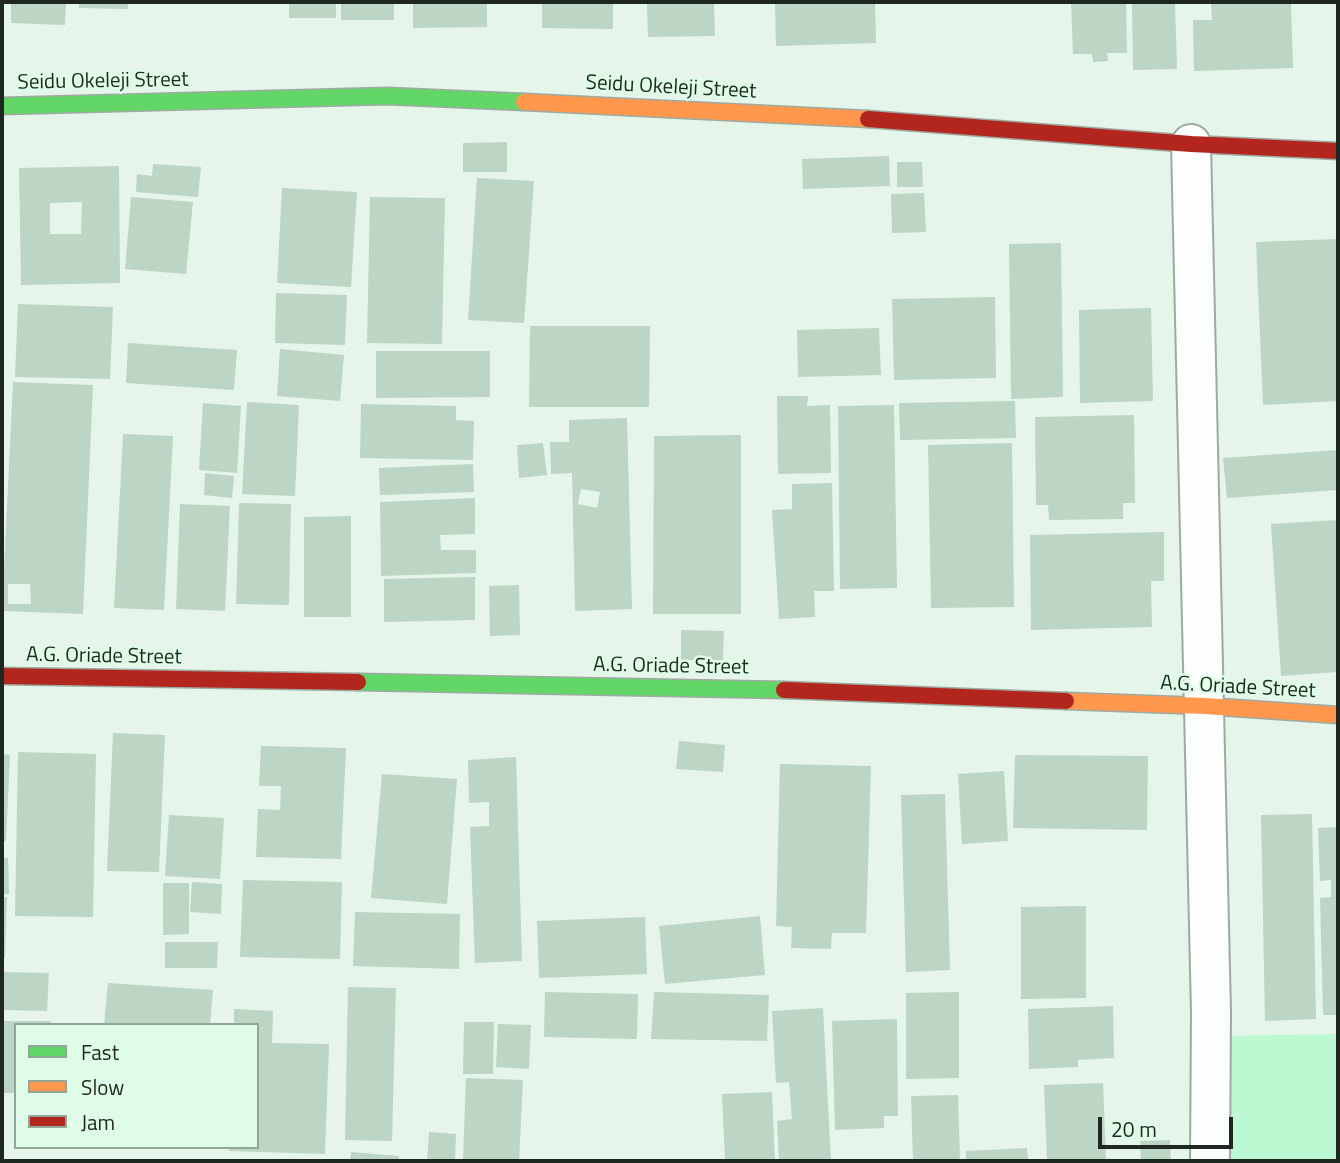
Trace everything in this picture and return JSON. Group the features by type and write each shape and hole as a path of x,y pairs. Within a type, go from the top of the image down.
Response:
{"street":[{"name":"Seidu Okeleji Street","path":"2,106 387,96 897,120 1191,144 1338,151"},
{"path":"1191,144 1211,1013 1210,1161"},
{"name":"A.G. Oriade Street","path":"2,676 732,688 1205,706 1338,715"}],"green space":[{"path":"1338,1034 1338,1161 1225,1161 1224,1036"}],"building":[{"path":"11,2 66,2 65,25 11,23"},
{"path":"79,2 128,2 128,9 79,8"},
{"path":"289,2 336,2 336,18 289,18"},
{"path":"341,2 394,2 394,20 341,20"},
{"path":"413,2 487,2 487,27 413,28"},
{"path":"542,2 613,2 613,29 542,28"},
{"path":"647,2 714,2 715,36 648,37"},
{"path":"775,2 875,2 876,43 776,46"},
{"path":"1071,2 1126,2 1127,53 1107,53 1108,61 1093,62 1092,54 1073,54"},
{"path":"1132,2 1175,2 1177,69 1133,70"},
{"path":"1211,2 1291,2 1293,68 1194,71 1193,20 1212,20"},
{"path":"507,142 507,172 463,172 463,143"},
{"path":"889,156 890,186 803,189 802,159"},
{"path":"897,162 922,162 923,187 897,187"},
{"path":"153,164 201,167 198,197 136,192 137,174 152,176"},
{"path":"119,166 120,283 21,285 19,168","holes":["82,202 81,234 50,234 50,203"]},
{"path":"477,178 534,181 524,323 468,320"},
{"path":"282,188 357,192 351,287 277,283"},
{"path":"924,193 926,232 892,233 891,194"},
{"path":"131,197 193,202 186,274 125,269"},
{"path":"370,197 445,198 442,344 367,343"},
{"path":"1338,239 1338,401 1263,405 1256,242"},
{"path":"1061,243 1063,397 1011,399 1009,244"},
{"path":"276,293 347,295 345,345 275,343"},
{"path":"995,297 996,378 894,380 892,299"},
{"path":"18,304 113,307 110,379 15,377"},
{"path":"1151,308 1153,401 1080,403 1079,310"},
{"path":"530,326 650,326 649,407 529,407"},
{"path":"879,328 881,375 798,377 797,330"},
{"path":"128,343 237,350 234,390 126,383"},
{"path":"280,349 344,355 340,401 277,396"},
{"path":"376,351 490,351 490,397 376,398"},
{"path":"13,382 93,385 83,614 2,611","holes":["8,584 30,584 31,604 8,604"]},
{"path":"777,396 808,396 807,406 830,405 831,473 778,474"},
{"path":"1015,401 1016,438 900,440 899,403"},
{"path":"247,402 299,405 295,496 242,494"},
{"path":"203,403 241,406 237,473 199,470"},
{"path":"361,404 456,406 456,420 474,421 473,460 360,458"},
{"path":"894,405 897,588 840,589 838,406"},
{"path":"1134,415 1135,503 1123,503 1123,519 1049,520 1048,505 1036,505 1035,417"},
{"path":"627,418 632,609 575,611 572,473 551,474 550,442 569,442 569,420","holes":["581,489 600,492 597,508 578,504"]},
{"path":"123,434 173,436 164,610 114,608"},
{"path":"741,435 741,614 653,614 654,436"},
{"path":"543,443 547,475 519,478 517,445"},
{"path":"1012,443 1014,607 931,608 928,445"},
{"path":"1338,450 1338,490 1227,498 1223,458"},
{"path":"473,464 474,492 380,495 379,468"},
{"path":"205,473 234,476 232,498 204,495"},
{"path":"832,483 834,591 814,591 815,617 779,619 772,510 792,509 792,484"},
{"path":"475,498 475,534 440,535 441,550 476,550 476,573 381,576 380,502"},
{"path":"239,503 291,504 289,605 236,604"},
{"path":"180,504 230,506 225,611 176,609"},
{"path":"351,516 351,617 304,617 304,517"},
{"path":"1338,520 1338,672 1281,676 1271,524"},
{"path":"1164,532 1164,581 1151,581 1152,627 1031,630 1030,535"},
{"path":"475,577 475,620 384,622 384,579"},
{"path":"519,585 520,635 490,636 489,586"},
{"path":"681,630 724,631 723,660 681,660"},
{"path":"113,733 165,735 159,872 107,871"},
{"path":"679,741 725,745 723,772 676,769"},
{"path":"261,746 346,748 341,859 256,857 258,809 280,810 281,786 259,786"},
{"path":"18,752 96,754 93,917 15,916"},
{"path":"2,754 10,755 6,841 2,841"},
{"path":"1015,755 1148,756 1147,830 1013,828"},
{"path":"516,757 522,961 475,963 470,827 489,826 489,802 469,803 468,760"},
{"path":"780,764 871,766 866,933 832,933 831,949 791,948 792,927 776,926"},
{"path":"1004,771 1008,841 962,844 958,774"},
{"path":"382,774 457,779 447,904 371,898"},
{"path":"945,794 950,970 906,972 901,795"},
{"path":"1312,814 1316,1019 1265,1021 1261,815"},
{"path":"169,815 224,818 220,879 165,876"},
{"path":"1338,827 1338,1015 1323,1015 1320,898 1331,897 1331,880 1320,881 1318,828"},
{"path":"2,858 8,858 9,894 2,894"},
{"path":"243,880 342,882 340,959 240,957"},
{"path":"192,882 222,884 221,914 190,912"},
{"path":"163,883 189,883 189,934 163,935"},
{"path":"2,897 7,897 5,958 2,957"},
{"path":"1086,906 1086,998 1021,999 1021,907"},
{"path":"355,912 460,914 459,969 353,966"},
{"path":"760,916 765,975 665,984 659,926"},
{"path":"645,917 647,974 539,978 537,921"},
{"path":"165,942 218,942 217,968 165,968"},
{"path":"2,972 49,973 47,1011 2,1010"},
{"path":"108,983 213,990 210,1023 104,1023"},
{"path":"348,987 396,988 392,1141 345,1140"},
{"path":"545,992 638,994 637,1039 544,1037"},
{"path":"654,992 769,995 767,1041 651,1039"},
{"path":"959,992 959,1078 906,1079 906,993"},
{"path":"1113,1006 1114,1058 1078,1060 1078,1067 1029,1069 1028,1009"},
{"path":"823,1008 831,1161 779,1161 777,1121 792,1119 789,1082 776,1083 772,1011"},
{"path":"234,1009 273,1011 272,1043 329,1044 325,1154 229,1151 259,1149 259,1023 234,1023"},
{"path":"897,1019 898,1116 884,1116 884,1128 835,1130 832,1021"},
{"path":"2,1021 51,1021 14,1023 14,1093 2,1093"},
{"path":"464,1022 494,1022 493,1074 463,1074"},
{"path":"498,1024 531,1025 529,1069 496,1067"},
{"path":"466,1078 523,1080 519,1161 463,1161"},
{"path":"1103,1083 1106,1161 1047,1161 1044,1085"},
{"path":"772,1092 775,1161 725,1161 722,1094"},
{"path":"958,1095 960,1161 913,1161 911,1096"},
{"path":"429,1132 456,1134 455,1161 427,1161"},
{"path":"1170,1140 1171,1161 1141,1161 1140,1141"},
{"path":"1027,1148 1028,1161 966,1161 966,1151"},
{"path":"351,1152 399,1156 399,1161 350,1161"}],"traffic: fast":[{"path":"2,106 387,96 524,102"},
{"path":"358,682 784,690"}],"traffic: slow":[{"path":"524,102 868,119"},
{"path":"1066,701 1205,706 1338,715"}],"traffic: jam":[{"path":"868,119 1191,144 1338,151"},
{"path":"2,676 358,682"},
{"path":"784,690 1066,701"}]}
